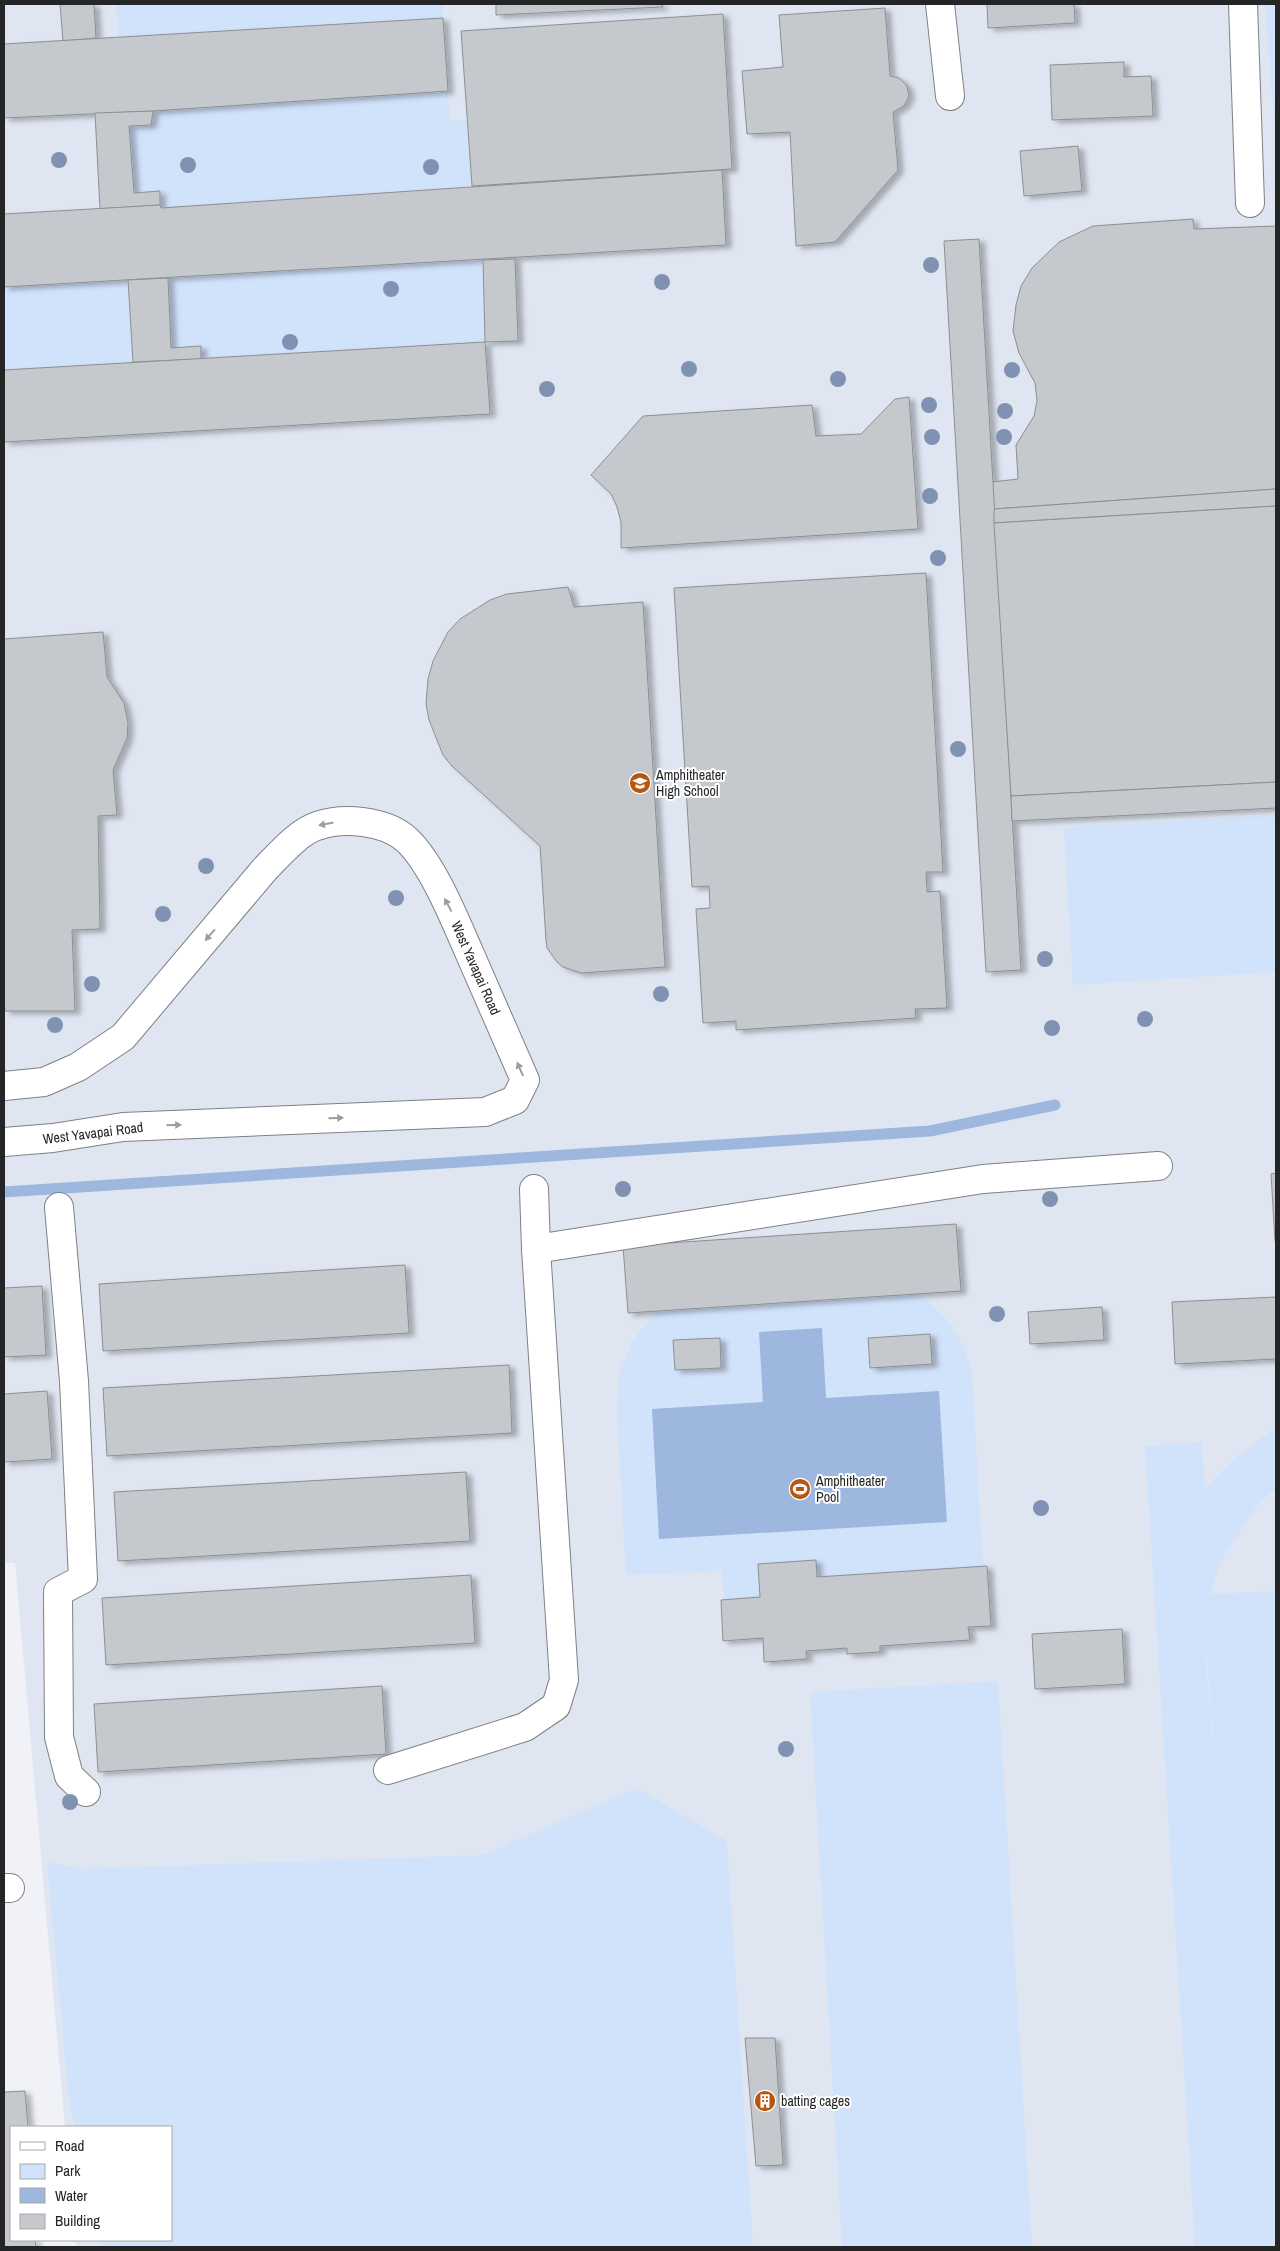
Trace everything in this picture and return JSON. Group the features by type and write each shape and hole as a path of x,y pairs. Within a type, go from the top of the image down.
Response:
{"street":[{"path":"940,4 950,96"},
{"path":"1243,4 1250,204"},
{"name":"West Yavapai Road","path":"4,1086 44,1082 78,1067 122,1037 265,870 290,844 315,826 341,821 369,823 390,828 406,839 422,858 451,911 525,1080 515,1100 486,1112 127,1126 53,1138 4,1142"},
{"path":"536,1248 983,1179 1158,1166"},
{"path":"388,1770 525,1727 556,1706 564,1680 536,1248 534,1189"},
{"path":"59,1207 74,1381 83,1580 58,1592 59,1738 69,1776 86,1792"}],"shaded area":[{"name":"Amphitheater High School","path":"4,4 1276,4 1276,2247 76,2247 75,2241 172,2241 172,2126 65,2126 15,1563 4,1563"}],"green space":[{"path":"116,4 443,4 443,18 119,37"},
{"path":"1265,4 1276,4 1276,146"},
{"path":"448,91 450,121 467,120 472,186 161,208 160,191 134,193 129,126 153,125 153,111"},
{"path":"483,260 485,342 201,359 200,345 171,348 168,278"},
{"path":"128,280 133,362 4,370 4,287"},
{"path":"1276,815 1276,972 1073,985 1064,828"},
{"name":"Amphitheater Pool","path":"903,1283 928,1301 948,1321 956,1332 968,1358 972,1374 983,1566 987,1566 991,1626 969,1627 970,1640 880,1646 880,1652 847,1654 846,1648 806,1651 807,1659 764,1662 762,1638 723,1641 721,1600 724,1600 722,1571 626,1575 617,1412 619,1375 632,1342 651,1317 672,1301"},
{"path":"1276,1428 1276,1489 1260,1501 1219,1564 1211,1594 1276,1591 1276,2247 1195,2247 1145,1446 1202,1442 1205,1489 1230,1463","holes":["1206,1648 1227,1908 1205,1652"]},
{"path":"998,1681 1032,2247 842,2247 810,1692"},
{"path":"637,1788 727,1841 753,2247 102,2247 101,2241 172,2241 172,2126 75,2126 69,2100 47,1862 82,1869 483,1855"}],"water":[{"name":"Amphitheater Pool","path":"822,1328 826,1398 939,1391 947,1522 659,1539 652,1409 763,1402 759,1332"}],"building":[{"path":"60,4 94,4 96,38 63,41"},
{"path":"496,4 662,4 663,7 496,15"},
{"path":"987,4 1074,4 1075,23 988,28"},
{"path":"885,8 890,76 899,78 907,86 909,96 904,106 893,112 898,170 835,242 796,246 790,132 747,134 742,71 783,67 779,15"},
{"path":"723,14 732,169 472,186 461,31"},
{"path":"443,18 448,91 153,111 4,118 4,44"},
{"path":"1124,62 1124,77 1151,76 1153,116 1052,120 1050,65"},
{"path":"153,111 151,125 129,126 134,193 160,191 160,205 100,209 95,113"},
{"path":"1078,146 1082,191 1024,196 1020,151"},
{"path":"722,170 726,245 4,287 4,214 160,205 161,208"},
{"path":"1193,219 1194,229 1276,226 1276,489 994,509 992,482 1018,479 1016,445 1034,416 1037,401 1035,383 1019,353 1013,331 1016,305 1021,286 1032,268 1059,242 1093,226"},
{"path":"979,239 1021,970 986,972 944,241"},
{"path":"515,259 518,341 485,342 483,260"},
{"path":"168,278 171,348 201,346 201,359 133,362 128,280"},
{"path":"485,342 490,414 4,442 4,370"},
{"path":"909,397 918,529 621,548 621,522 617,507 611,494 591,475 643,416 812,405 816,436 861,434 895,399"},
{"path":"1276,489 1276,506 994,523 994,509"},
{"path":"1276,506 1276,782 1011,796 994,523"},
{"path":"926,573 943,872 926,872 927,892 940,891 947,1008 915,1009 916,1018 736,1030 736,1021 703,1023 696,909 710,908 709,886 692,887 674,588"},
{"path":"568,587 574,607 643,602 665,967 581,973 563,967 557,962 547,948 540,846 452,766 443,755 429,720 426,704 428,679 433,661 448,632 460,619 490,600 507,594"},
{"path":"103,632 107,677 124,703 128,723 127,738 113,770 117,815 98,816 100,929 72,930 75,1011 4,1011 4,639"},
{"path":"1276,782 1276,808 1012,821 1011,796"},
{"path":"1276,1173 1276,1241 1275,1241 1271,1174"},
{"path":"956,1224 961,1291 628,1313 623,1246"},
{"path":"405,1265 409,1333 103,1351 99,1284"},
{"path":"42,1286 46,1355 4,1357 4,1288"},
{"path":"1276,1297 1276,1359 1175,1364 1172,1302"},
{"path":"1102,1307 1104,1340 1030,1344 1028,1312"},
{"path":"930,1334 932,1364 870,1368 868,1338"},
{"path":"720,1338 721,1368 675,1370 673,1340"},
{"path":"509,1365 512,1433 107,1456 103,1388"},
{"path":"47,1391 52,1459 4,1462 4,1394"},
{"path":"466,1472 470,1541 118,1561 114,1492"},
{"path":"816,1560 817,1577 987,1566 991,1626 968,1627 970,1640 880,1646 880,1652 847,1654 847,1648 806,1651 807,1659 764,1662 763,1638 723,1641 721,1600 760,1597 758,1564"},
{"path":"471,1575 475,1643 106,1665 102,1598"},
{"path":"1122,1629 1125,1684 1035,1689 1032,1634"},
{"path":"382,1686 386,1754 98,1772 94,1704"},
{"name":"batting cages","path":"745,2038 775,2038 783,2165 756,2166"},
{"path":"25,2091 28,2126 10,2126 10,2241 35,2241 36,2247 4,2247 4,2092"}],"waterway":[{"path":"4,1192 930,1131 1055,1105"}],"place":[{"name":"Amphitheater High School","path":"640,783"},
{"name":"Amphitheater Pool","path":"800,1489"},
{"name":"batting cages","path":"765,2101"}]}
